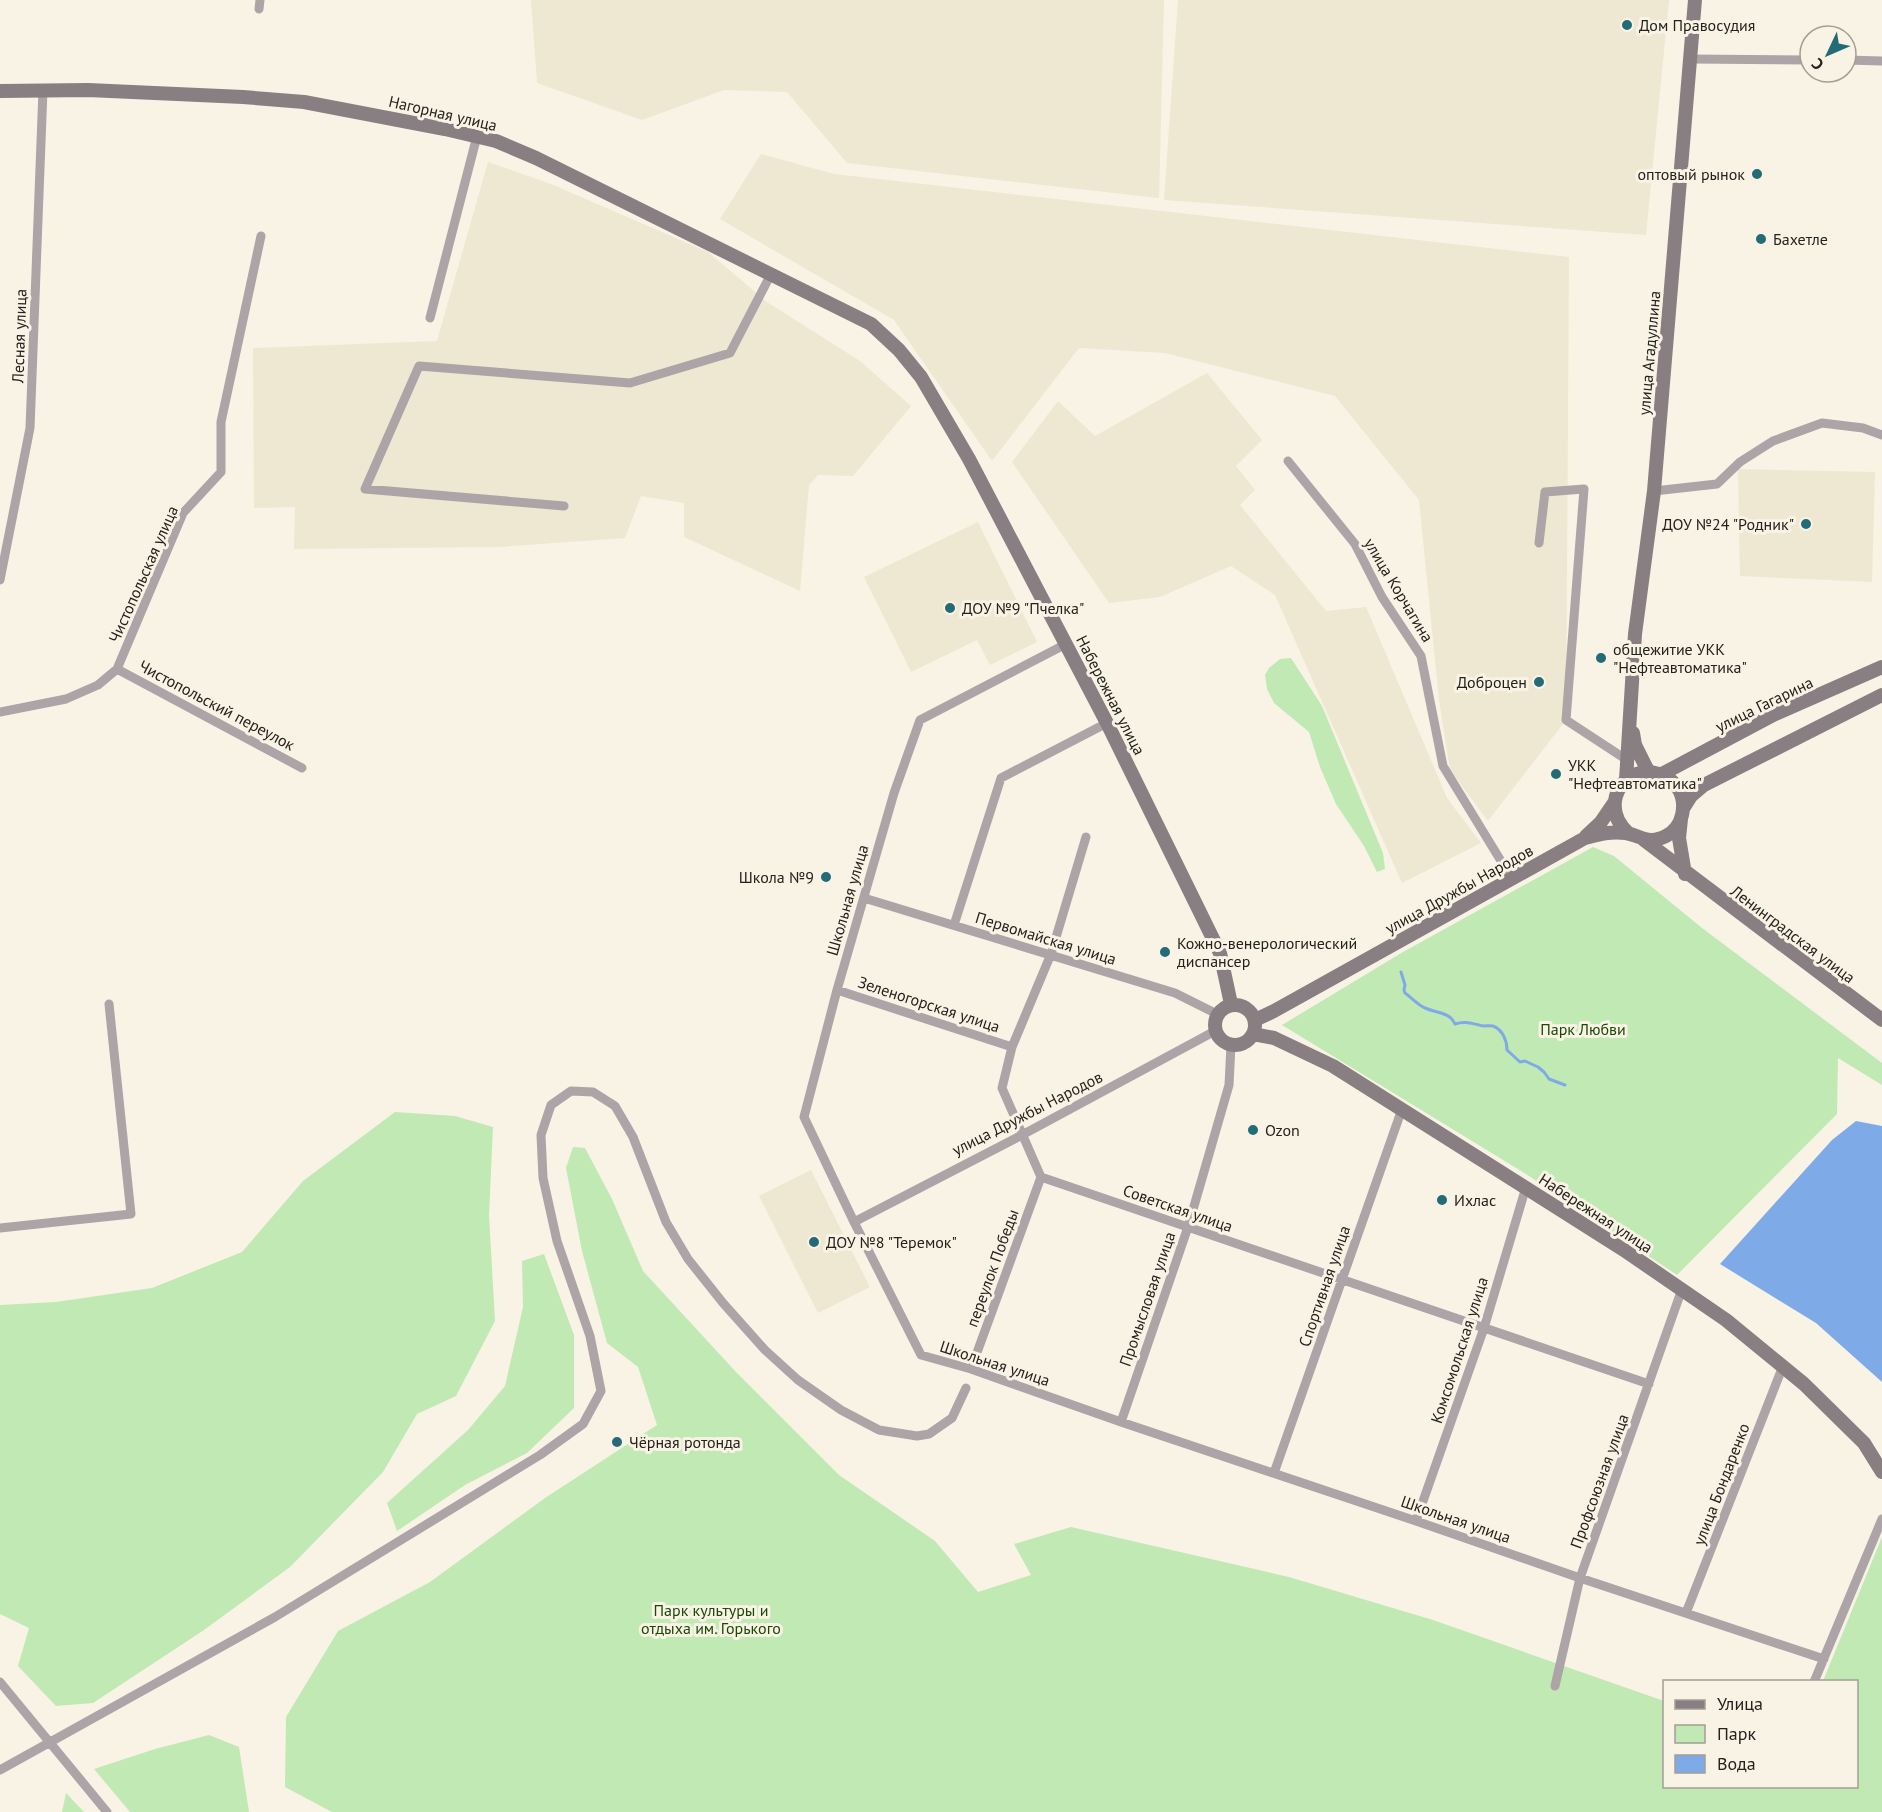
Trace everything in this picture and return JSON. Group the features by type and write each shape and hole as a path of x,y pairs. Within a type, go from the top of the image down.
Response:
{"main road":[{"name":"улица Агадуллина","path":"1629,707 1635,634 1654,491 1695,0"},
{"name":"Нагорная улица","path":"0,91 43,90 231,96 304,102 496,141 536,158 871,324 899,350"},
{"name":"Набережная улица","path":"899,350 921,377 969,459 1107,723 1220,953 1231,1004"},
{"name":"улица Гагарина","path":"1662,774 1773,715 1882,667"},
{"path":"1585,838 1604,833 1628,834 1644,840 1657,840 1668,835 1677,827 1691,796 1704,785 1882,695"},
{"path":"1626,780 1629,707"},
{"path":"1629,707 1635,745 1648,771"},
{"path":"1585,838 1601,822 1626,780 1637,773 1648,771 1662,774 1674,782 1682,794 1679,838 1685,873"},
{"path":"1614,803 1620,826 1628,834"},
{"name":"улица Дружбы Народов","path":"1254,1027 1274,1011 1585,838"},
{"name":"Ленинградская улица","path":"1644,840 1882,1020"},
{"path":"1231,1004 1239,1004 1249,1010 1254,1027 1243,1044 1231,1045 1219,1038 1215,1031 1214,1022 1217,1014 1223,1007 1231,1004"},
{"name":"Набережная улица","path":"1254,1027 1333,1066 1624,1250 1726,1320 1783,1366 1864,1443 1882,1472"}],"street":[{"path":"1690,59 1798,60"},
{"path":"1858,60 1882,61"},
{"name":"Лесная улица","path":"0,580 30,428 43,90"},
{"path":"430,318 477,136"},
{"name":"Чистопольская улица","path":"0,712 66,699 98,685 117,669 183,513 221,472 221,422 261,236"},
{"path":"564,506 365,489 419,366 630,383 730,353 771,274"},
{"path":"1654,491 1717,484 1740,462 1773,441 1822,423 1863,428 1882,435"},
{"name":"улица Корчагина","path":"1288,461 1355,544 1382,597 1421,656 1443,766 1512,879"},
{"path":"1539,543 1545,492 1584,489 1566,720 1628,760"},
{"name":"Школьная улица","path":"1066,644 920,720 894,793 837,990 804,1117 921,1355 971,1368 1121,1422 1824,1659"},
{"name":"Чистопольский переулок","path":"117,669 302,768"},
{"path":"954,925 1001,778 1107,723"},
{"path":"1041,1177 1002,1088 1012,1047 1051,954 1086,837"},
{"name":"Первомайская улица","path":"864,898 1175,993 1217,1014"},
{"name":"Зеленогорская улица","path":"837,990 1012,1047"},
{"path":"0,1228 131,1214 109,1004"},
{"name":"улица Дружбы Народов","path":"854,1222 1215,1031"},
{"name":"Промысловая улица","path":"1121,1422 1188,1227 1228,1085 1231,1045"},
{"path":"0,1770 275,1617 540,1455 583,1424 601,1391 590,1336 557,1241 543,1178 541,1136 551,1105 571,1091 593,1092 615,1106 633,1137 666,1222 688,1259 765,1350 798,1380 841,1410 879,1430 917,1436 929,1434 952,1418 966,1388"},
{"name":"Спортивная улица","path":"1274,1473 1402,1109"},
{"name":"Советская улица","path":"1041,1177 1650,1384"},
{"name":"переулок Победы","path":"971,1368 1041,1177"},
{"name":"Комсомольская улица","path":"1416,1521 1484,1328 1526,1187"},
{"name":"Профсоюзная улица","path":"1555,1686 1580,1578 1682,1289"},
{"name":"улица Бондаренко","path":"1686,1613 1783,1366"},
{"path":"1816,1680 1882,1519"},
{"path":"0,1682 107,1812"}],"shaded area":[{"path":"531,0 1164,0 1159,198 847,163 787,92 724,90 642,120 537,83"},
{"path":"1178,0 1669,0 1646,235 1164,200"},
{"path":"761,154 834,174 1569,257 1566,720 1488,821 1450,770 1439,700 1419,500 1335,396 1165,353 1079,348 992,461 894,320 720,219"},
{"path":"488,162 551,184 708,252 767,302 860,361 911,406 853,476 818,475 809,485 800,591 684,537 684,503 641,496 625,538 498,547 294,549 295,507 254,508 253,348 437,341"},
{"path":"1207,373 1262,440 1236,466 1255,490 1240,505 1326,611 1366,607 1447,798 1481,843 1402,883 1275,595 1231,566 1160,597 1109,603 1012,462 1058,401 1095,436"},
{"name":"ДОУ №24 \"Родник\"","path":"1738,469 1875,472 1872,582 1740,576"},
{"name":"ДОУ №9 \"Пчелка\"","path":"978,522 1037,642 990,665 977,640 911,672 864,577"},
{"name":"ДОУ №8 \"Теремок\"","path":"811,1170 870,1287 818,1313 759,1196"}],"green space":[{"path":"1291,658 1322,706 1383,853 1385,869 1377,872 1364,846 1336,804 1320,767 1309,732 1274,703 1267,689 1265,675 1269,668 1280,659"},
{"name":"Парк Любви","path":"1593,847 1614,856 1702,928 1882,1063 1882,1085 1838,1058 1837,1114 1677,1275 1526,1174 1282,1025 1403,952"},
{"path":"395,1112 455,1116 493,1127 489,1215 495,1321 456,1396 417,1414 383,1472 290,1567 204,1630 93,1703 56,1706 18,1666 29,1628 0,1614 0,1305 56,1302 152,1288 242,1252 303,1181"},
{"name":"Парк культуры и отдыха им. Горького","path":"573,1147 585,1148 612,1199 643,1271 736,1372 839,1475 935,1541 978,1592 1031,1575 1014,1544 1071,1527 1289,1577 1433,1620 1663,1701 1663,1788 1858,1788 1858,1680 1823,1680 1882,1537 1882,1812 332,1812 285,1787 286,1717 338,1631 430,1582 545,1498 657,1425 638,1367 607,1343 582,1251 566,1168"},
{"path":"544,1254 574,1335 574,1408 527,1453 465,1485 397,1531 387,1503 468,1430 505,1386 523,1307 522,1261"},
{"path":"209,1735 239,1747 249,1812 130,1812 94,1769 155,1749"},
{"path":"66,1793 84,1812 62,1812"}],"water":[{"path":"1856,1121 1882,1126 1882,1382 1816,1323 1720,1264 1832,1140"}],"waterway":[{"path":"1401,972 1405,993 1420,1005 1450,1017 1455,1024 1493,1026 1504,1036 1507,1050 1520,1062 1525,1061 1538,1067 1549,1079 1565,1085"}],"place":[{"name":"Дом Правосудия","path":"1627,25"},
{"name":"оптовый рынок","path":"1757,174"},
{"name":"Бахетле","path":"1761,239"},
{"name":"ДОУ №24 \"Родник\"","path":"1806,524"},
{"name":"ДОУ №9 \"Пчелка\"","path":"950,608"},
{"name":"общежитие УКК \"Нефтеавтоматика\"","path":"1601,658"},
{"name":"Доброцен","path":"1539,682"},
{"name":"УКК \"Нефтеавтоматика\"","path":"1556,774"},
{"name":"Школа №9","path":"826,877"},
{"name":"Кожно-венерологический диспансер","path":"1165,952"},
{"name":"Ozon","path":"1253,1130"},
{"name":"Ихлас","path":"1442,1200"},
{"name":"ДОУ №8 \"Теремок\"","path":"814,1242"},
{"name":"Чёрная ротонда","path":"617,1442"}]}
